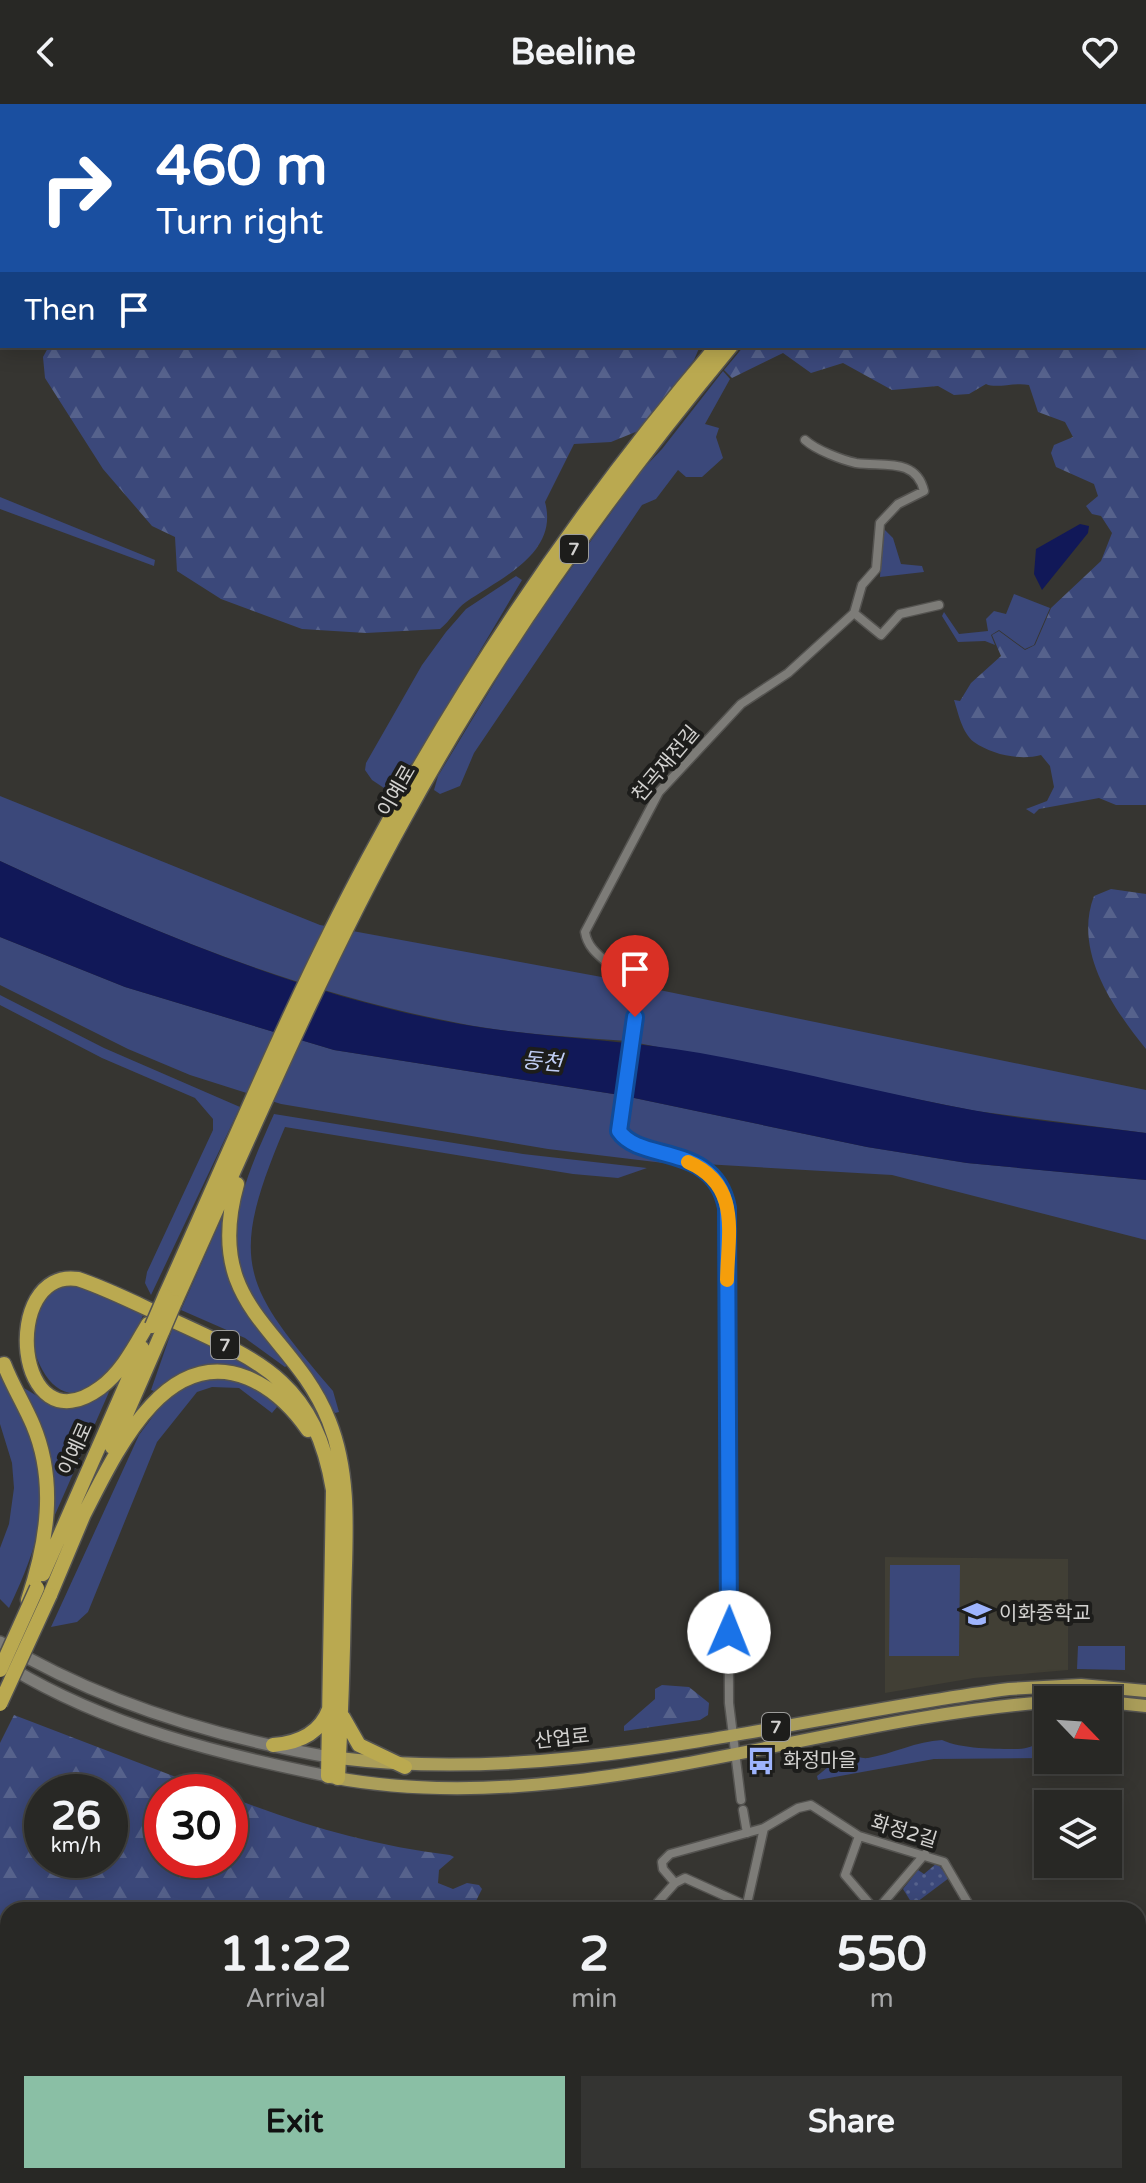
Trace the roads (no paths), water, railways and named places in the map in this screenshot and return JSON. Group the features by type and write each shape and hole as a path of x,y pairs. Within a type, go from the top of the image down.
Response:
{"highway":[{"name":"이예로","path":"40,1589 154,1326 170,1299 252,1117 429,763 525,599 639,442 715,348"},
{"name":"이예로","path":"429,763 551,582 647,450 729,348"},
{"name":"7","path":"252,1117 231,1206 232,1265 260,1324 325,1412 337,1445 344,1503 333,1777"},
{"path":"38,1277 67,1270 93,1277 267,1359 295,1384 321,1420 338,1464 344,1503"},
{"name":"7","path":"22,1299 52,1280 78,1279 262,1364 290,1390 313,1421 329,1464 333,1490 336,1707 359,1745 405,1767"},
{"name":"이예로","path":"81,1520 154,1326"},
{"path":"5,1349 17,1373 34,1389 58,1399 81,1398 113,1377 154,1326"},
{"path":"0,1704 40,1589 48,1509 44,1458 5,1349"},
{"path":"0,1670 6,1642 144,1412 172,1386 205,1372 240,1375 285,1401 315,1442 333,1490"},
{"path":"273,1745 301,1740 311,1734 336,1707"}],"main road":[{"name":"산업로","path":"6,1642 35,1663 169,1718 334,1758 405,1767 470,1767 551,1761 1009,1689 1081,1685 1146,1691"},
{"name":"산업로","path":"0,1662 79,1702 165,1736 240,1758 333,1777 403,1786 470,1787 579,1778 733,1754 932,1717 1034,1704"},
{"path":"1122,1703 1146,1706"}],"street":[{"name":"천곡재전길","path":"731,1735 727,1208 722,1187 710,1174 683,1159 625,1139 619,1123 635,1017 626,977 589,944 585,932 643,817 669,780 735,710 806,658 854,613 862,585 876,569 880,523 898,504 924,491 923,483 903,466 850,461 805,440"},
{"path":"854,613 881,635 900,614 939,605"},
{"path":"731,1735 747,1833"},
{"name":"화정2길","path":"764,1828 798,1808 811,1805 859,1836 944,1862 968,1902"},
{"path":"675,1883 661,1866 670,1854 764,1828 747,1902"},
{"path":"859,1836 845,1875 869,1902"},
{"path":"883,1902 925,1854"},
{"path":"658,1902 675,1883 685,1878 742,1902"}],"water":[{"path":"1080,524 1089,526 1088,533 1042,590 1034,574 1036,549"},
{"name":"동천","path":"0,861 111,911 225,957 341,996 400,1011 490,1029 700,1053 972,1110 1146,1133 1146,1180 967,1163 867,1147 620,1095 334,1050 125,987 0,937"}],"place":[{"name":"이화중학교","path":"977,1614"},
{"name":"화정마을","path":"761,1761"}]}
